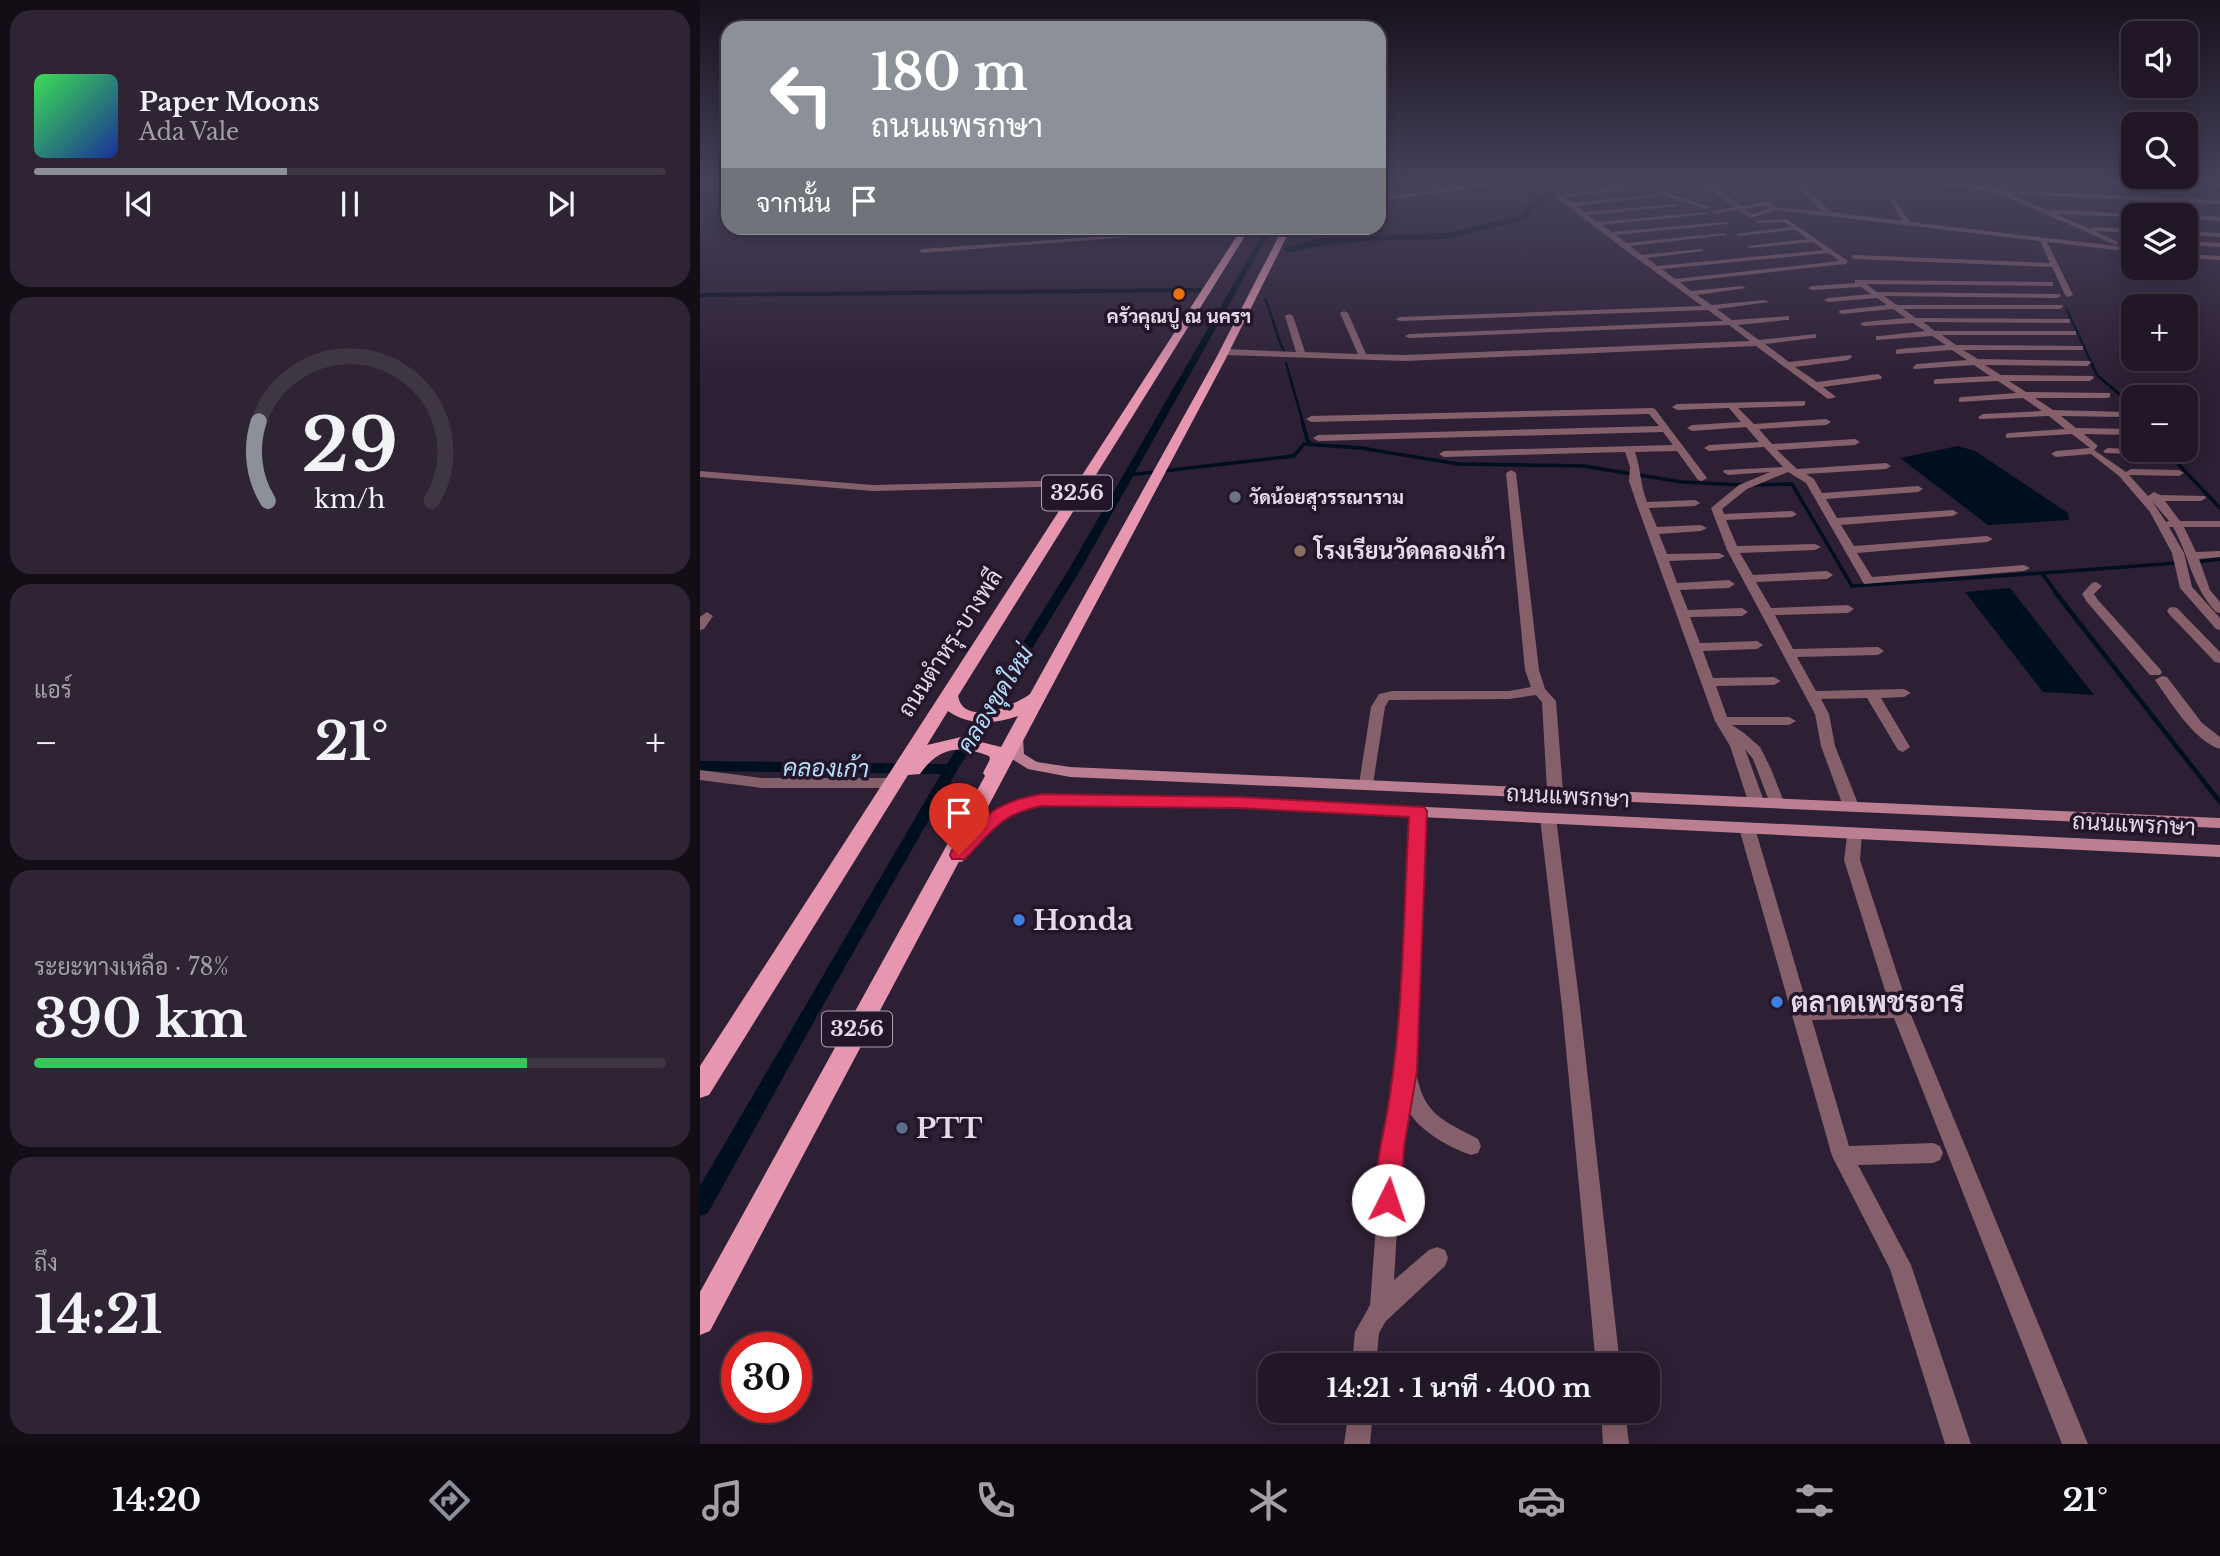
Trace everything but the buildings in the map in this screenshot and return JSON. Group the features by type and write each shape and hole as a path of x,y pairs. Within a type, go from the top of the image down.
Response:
{"main road":[{"name":"ถนนตำหรุ-บางพลี","path":"700,1087 860,834 905,771 949,693 1231,250"},
{"name":"3256","path":"700,1321 1225,352 1276,250"},
{"path":"949,693 950,702 963,713 986,717 1014,711 1040,695"},
{"name":"ถนนแพรกษา","path":"1016,738 1017,756 1026,764 1070,772 2220,823"},
{"path":"905,771 930,749 944,744 972,744 992,750 999,756 944,859 925,903"},
{"path":"1055,800 1070,772"},
{"name":"ถนนแพรกษา","path":"942,873 1000,812 1029,802 1055,800 1238,803 2220,851"}],"street":[{"path":"922,251 931,250"},
{"path":"1630,250 1831,397"},
{"path":"2048,250 2069,295"},
{"path":"1639,257 1701,251"},
{"path":"1655,268 1831,251 1846,264 1674,281"},
{"path":"1854,257 2054,265"},
{"path":"2198,257 2220,258"},
{"path":"1796,277 1808,276"},
{"path":"1858,282 2076,431 2123,474 2144,498 2188,561 2200,586 2218,608"},
{"path":"1812,288 1858,282 2050,284"},
{"path":"1690,293 1742,288"},
{"path":"1828,300 1879,295 2057,296"},
{"path":"1419,355 1397,315 1709,307 1765,302"},
{"path":"1842,312 1894,307 2059,307"},
{"path":"1344,313 1362,354"},
{"path":"1289,316 1301,353"},
{"path":"1409,336 1730,323 1786,318"},
{"path":"1864,324 1916,320 2067,321"},
{"path":"1879,338 1934,333 2073,333"},
{"path":"1225,352 1435,355 1757,343 1813,335"},
{"path":"1899,352 1955,347 2080,348"},
{"path":"1788,365 1848,357"},
{"path":"1917,367 1975,362 2087,363"},
{"path":"1816,385 1878,377"},
{"path":"1937,383 1998,377 2090,378"},
{"path":"1962,400 2024,395 2107,395"},
{"path":"1677,407 1802,403"},
{"path":"1731,405 1792,470 1810,481 1868,581 2024,568"},
{"path":"1311,419 1652,411 1702,478"},
{"path":"1983,417 2051,412 2121,414"},
{"path":"1487,415 1496,453"},
{"path":"1692,428 1826,422"},
{"path":"1318,438 1665,429"},
{"path":"2010,436 2076,431 2121,432"},
{"path":"1709,448 1855,442"},
{"path":"1444,454 1680,448"},
{"path":"1629,449 1635,467 1634,481 1642,505 1724,726 1737,746 1756,801"},
{"path":"2098,451 2131,472 2177,525 2188,561 2186,588 2220,626"},
{"path":"2056,454 2121,451"},
{"path":"1728,472 1886,466"},
{"path":"1792,470 1761,478 1743,487 1716,508 1733,550 1822,714 1828,746 1851,806"},
{"path":"2131,472 2179,473"},
{"path":"1511,473 1532,670 1539,690 1549,701 1555,792"},
{"path":"700,474 873,488 1084,483"},
{"path":"1820,496 1918,489"},
{"path":"2144,498 2201,498"},
{"path":"1642,505 1695,503"},
{"path":"1834,522 1953,513"},
{"path":"1719,517 1792,514"},
{"path":"2162,522 2177,525 2220,524"},
{"path":"1652,531 1701,528"},
{"path":"1850,550 1987,539"},
{"path":"1733,550 1815,547"},
{"path":"2188,561 2220,554"},
{"path":"1662,558 1719,556"},
{"path":"1749,579 1827,575"},
{"path":"1673,587 1729,584"},
{"path":"2096,586 2088,594 2093,602 2159,676 2197,726 2220,744"},
{"path":"2200,606 2218,608"},
{"path":"1767,612 1848,609"},
{"path":"2173,611 2220,659"},
{"path":"1684,614 1742,612"},
{"path":"1696,647 1757,645"},
{"path":"1789,653 1878,651"},
{"path":"1709,682 1774,681"},
{"path":"1366,784 1378,707 1384,697 1509,695 1539,690"},
{"path":"1812,695 1903,693"},
{"path":"1872,694 1903,747"},
{"path":"1724,726 1789,721"},
{"path":"1724,726 1746,738 1756,751 1776,802"},
{"path":"700,775 762,783 905,771"},
{"path":"1418,811 1406,1071 1408,1094 1416,1109 1437,1126 1471,1146"},
{"path":"1548,818 1570,994 1607,1353"},
{"path":"1747,828 1842,1156 1899,1265 1958,1444"},
{"path":"1854,833 1852,860 1900,1010 2075,1444"},
{"path":"1799,1013 1900,1010"},
{"path":"1381,1306 1392,1147 1406,1071"},
{"path":"1842,1156 1933,1153"},
{"path":"1365,1353 1367,1331 1381,1306 1403,1290 1437,1258"},
{"path":"1357,1444 1359,1423"},
{"path":"1614,1423 1616,1444"}],"water":[{"path":"1958,446 1975,451 2068,513 2069,520 1988,525 1900,458"},
{"path":"2010,588 2094,695 2043,692 1965,592"}],"waterway":[{"name":"คลองขุดใหม่","path":"951,769 1075,569 1256,250"},
{"path":"700,295 1198,290"},
{"path":"1265,299 1284,351"},
{"path":"2067,310 2097,375 2121,396"},
{"path":"1286,363 1303,423"},
{"path":"1302,421 1308,442 1311,443"},
{"path":"1128,475 1294,456 1304,444 1361,448 1458,464 1583,466 1682,482 1743,485"},
{"path":"2176,462 2220,508"},
{"path":"1752,485 1792,484 1852,586 2042,573"},
{"path":"2197,562 2220,559"},
{"path":"2042,573 2178,563"},
{"path":"2042,573 2057,594"},
{"path":"2055,592 2220,802"},
{"name":"คลองเก้า","path":"700,766 951,769"},
{"name":"คลองขุดใหม่","path":"700,1206 951,769"}],"place":[{"name":"ครัวคุณปู ณ นครฯ","path":"1179,294"},
{"name":"วัดน้อยสุวรรณาราม","path":"1235,497"},
{"name":"โรงเรียนวัดคลองเก้า","path":"1300,551"},
{"name":"Honda","path":"1019,920"},
{"name":"ตลาดเพชรอารี","path":"1777,1002"},
{"name":"PTT","path":"902,1128"}],"route":[{"path":"959,855 1000,812 1018,804 1042,800 1238,803 1418,811 1406,1071 1392,1147 1388,1200"}]}
